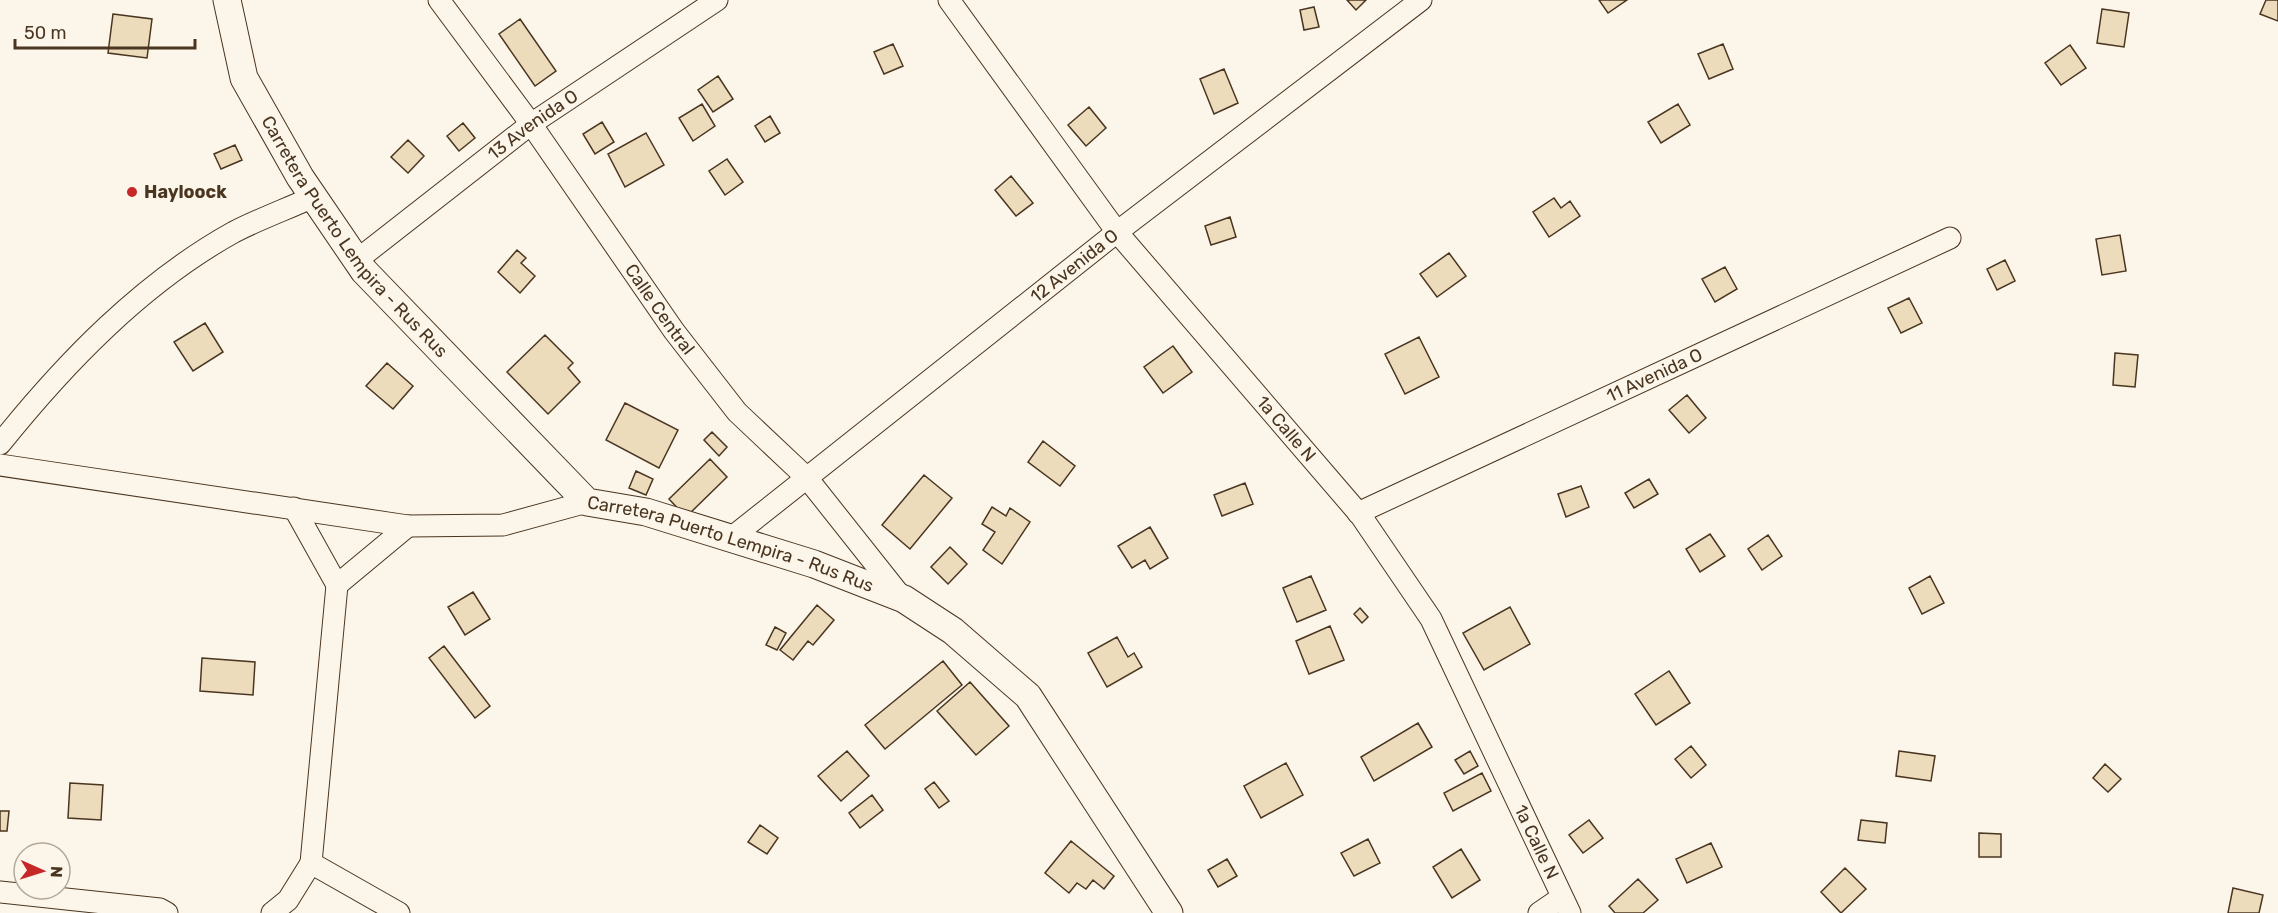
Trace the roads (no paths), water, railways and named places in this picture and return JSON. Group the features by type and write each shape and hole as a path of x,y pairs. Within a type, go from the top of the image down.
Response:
{"street":[{"name":"Carretera Puerto Lempira - Rus Rus","path":"226,0 244,78 313,197 364,271 587,502 646,512 814,564 904,599 953,631 1028,696 1169,913"},
{"name":"Calle Central","path":"439,0 531,124 688,349 737,411 807,478 904,599"},
{"name":"13 Avenida O","path":"357,260 531,124 717,0"},
{"name":"1a Calle N","path":"949,0 1117,232 1358,513 1431,619 1565,905"},
{"name":"12 Avenida O","path":"731,538 1117,232 1421,0"},
{"path":"0,444 29,407 110,323 171,274 234,232 313,197"},
{"name":"11 Avenida O","path":"1358,513 1950,238"},
{"path":"0,465 408,526 503,525 587,502"},
{"path":"281,909 311,863 337,585 294,508"},
{"path":"337,585 408,526"},
{"path":"311,863 399,913"},
{"path":"0,892 160,909 167,913"},
{"path":"1539,913 1565,905"}],"place":[{"name":"Hayloock","path":"132,192"}]}
